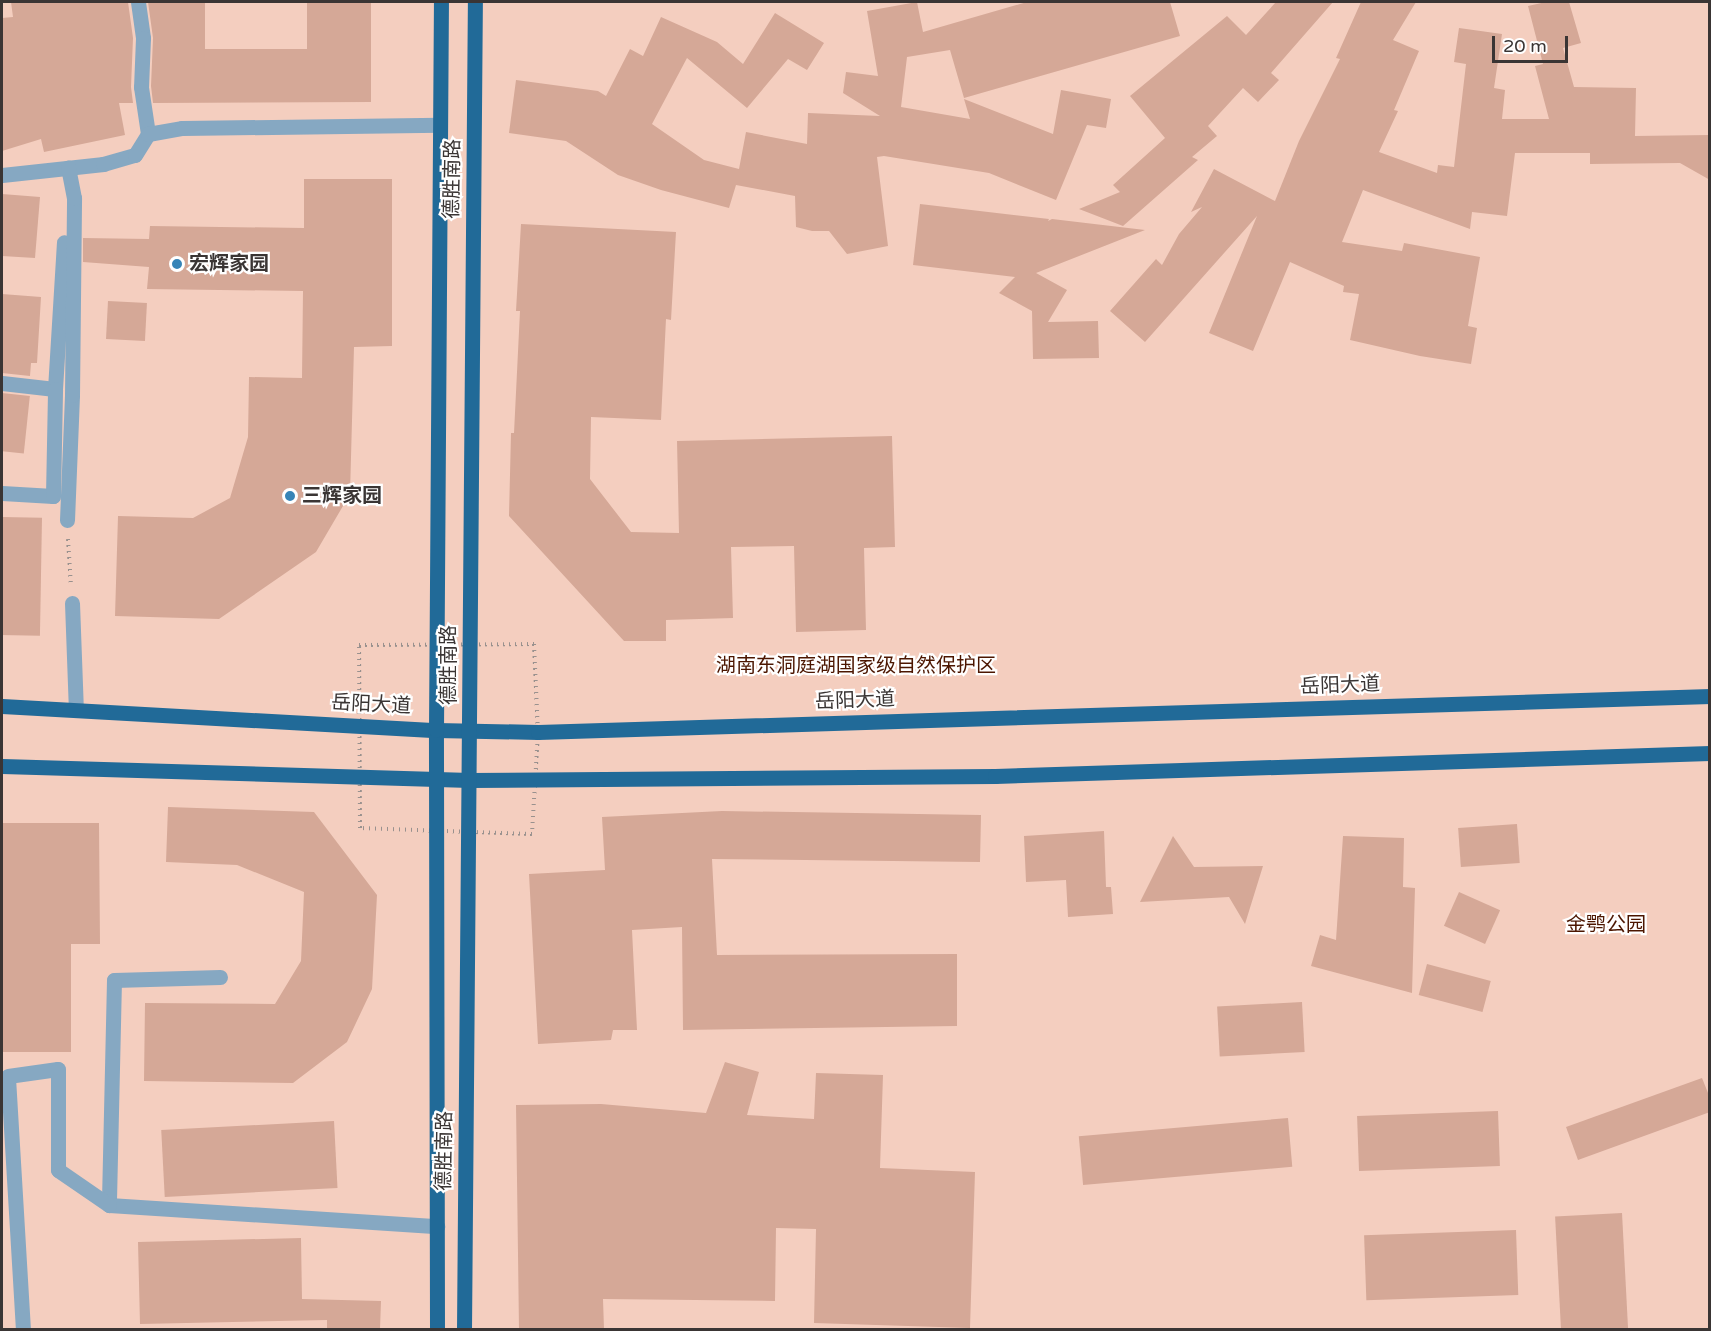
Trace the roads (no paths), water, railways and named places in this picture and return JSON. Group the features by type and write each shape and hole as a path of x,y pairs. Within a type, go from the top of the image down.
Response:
{"main road":[{"name":"德胜南路","path":"437,1329 436,730 441,2"},
{"name":"德胜南路","path":"464,1329 475,2"},
{"name":"岳阳大道","path":"2,706 436,730 550,731 1710,696"},
{"path":"2,766 470,780 995,776 1710,753"}],"street":[{"path":"2,175 69,168 135,155 148,134 141,87 143,38 138,2"},
{"path":"148,134 182,128 440,125"},
{"path":"2,493 53,496 55,389 69,168"},
{"path":"67,520 72,395 74,198 69,168"},
{"path":"2,383 55,389"},
{"path":"72,603 76,710"},
{"path":"109,1205 114,980 220,977"},
{"path":"23,1329 8,1076 58,1070 58,1170 109,1205 437,1226"}],"place":[{"name":"宏辉家园","path":"177,264"},
{"name":"三辉家园","path":"290,496"}],"park label":[{"name":"湖南东洞庭湖国家级自然保护区","path":"856,666"},
{"name":"金鹗公园","path":"1606,925"}]}
